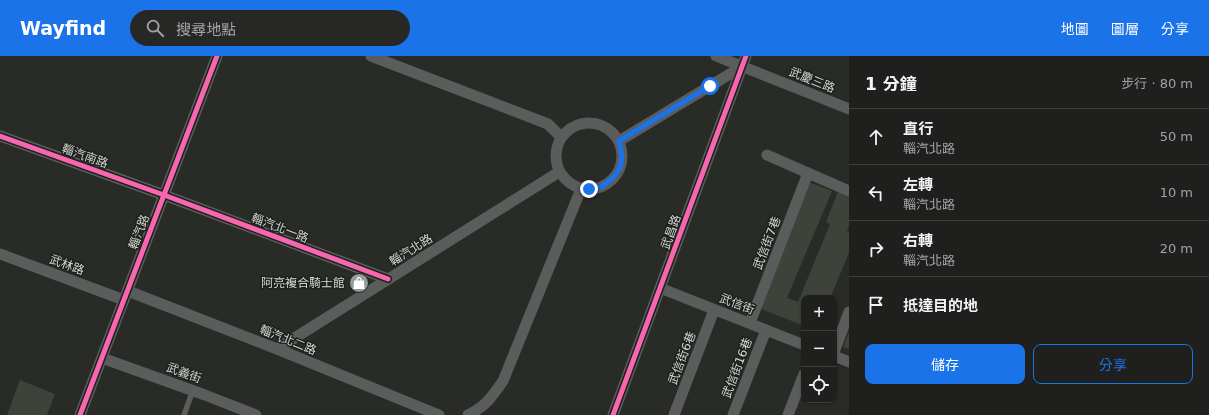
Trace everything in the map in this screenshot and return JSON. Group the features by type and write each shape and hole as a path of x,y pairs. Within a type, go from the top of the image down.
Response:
{"street":[{"name":"輜汽路","path":"80,415 217,56"},
{"path":"372,56 548,124 561,137"},
{"name":"武慶三路","path":"716,56 744,61 849,109"},
{"path":"619,141 744,61"},
{"name":"武昌路","path":"613,415 744,61"},
{"path":"584,122 595,123 610,130 619,141 622,155 620,168 613,178 601,187 581,189 569,182 560,172 556,161 556,147 561,137 571,127 584,122"},
{"name":"輜汽南路","path":"0,136 164,194"},
{"path":"767,155 849,191"},
{"name":"輜汽北路","path":"277,349 560,172"},
{"name":"武信街7巷","path":"750,323 808,173"},
{"path":"468,415 479,410 492,398 503,381 581,189"},
{"name":"輜汽北一路","path":"164,194 388,279"},
{"name":"武林路","path":"0,254 126,295"},
{"name":"武信街","path":"660,288 801,344"},
{"name":"輜汽北二路","path":"126,295 277,349 439,415"},
{"name":"武信街6巷","path":"674,415 714,310"},
{"path":"837,344 849,312"},
{"name":"武信街16巷","path":"733,415 766,330"},
{"path":"837,357 849,362"},
{"name":"武義街","path":"102,358 193,390 256,415"},
{"path":"788,415 801,382"}],"lane":[{"path":"184,415 193,390"}],"building":[{"path":"806,181 832,191 787,298 798,302 830,224 826,222 839,189 849,193 849,225 847,231 849,232 849,253 831,295 801,295 801,325 754,306"},
{"path":"849,332 849,349 843,347"},
{"path":"20,380 55,394 47,415 7,415"}],"cycle path":[{"path":"80,415 217,56"},
{"path":"613,415 746,56"},
{"path":"0,136 164,195 388,279"}],"place":[{"name":"阿亮複合騎士館","path":"359,283"}],"route":[{"path":"589,189 601,187 613,178 620,168 622,155 619,141 710,86"}]}
